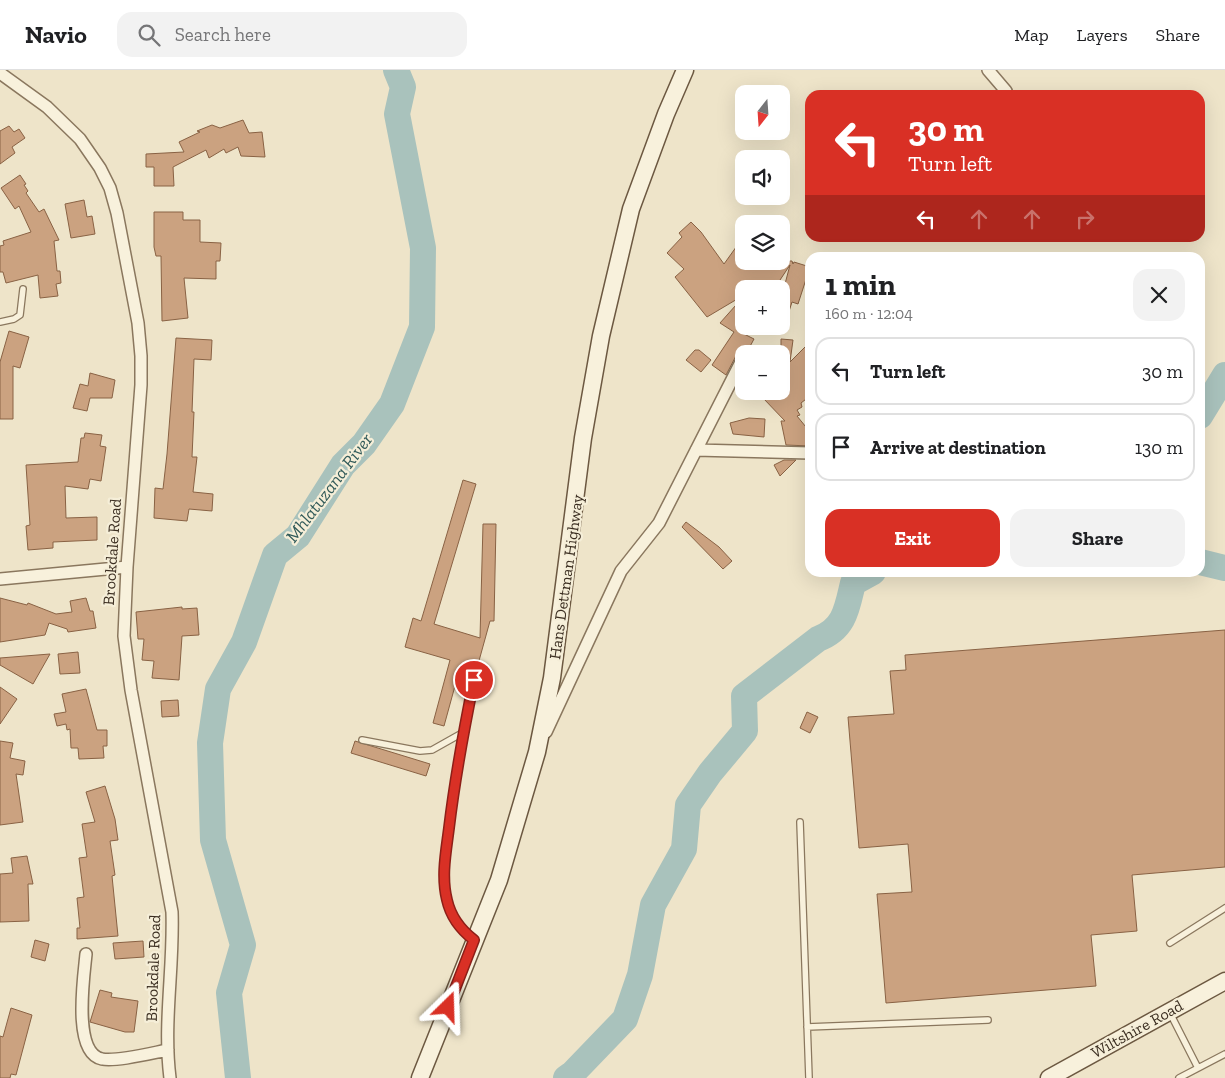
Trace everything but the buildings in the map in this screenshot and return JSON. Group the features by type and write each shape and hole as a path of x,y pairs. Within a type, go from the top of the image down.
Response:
{"street":[{"name":"Hans Dettman Highway","path":"420,1078 508,851 537,752 552,678 584,438 601,336 631,209 666,114 685,70"},
{"path":"988,70 1005,90"},
{"name":"Brookdale Road","path":"0,74 47,107 80,138 100,168 110,188 117,213 138,323 141,385 127,567 124,636 127,663 172,912 173,949 168,1050 170,1078"},
{"path":"537,752 621,571 659,523 735,374"},
{"path":"696,450 805,453"},
{"path":"0,579 127,567"},
{"path":"86,954 82,1006 86,1040 95,1056 108,1060 168,1050"},
{"name":"Wiltshire Road","path":"1049,1078 1070,1070 1169,1011 1225,981"}],"lane":[{"path":"0,322 14,319 20,315 23,289"},
{"path":"474,680 455,776 444,884 447,902 454,919 460,930 474,940"},
{"path":"362,740 420,751 432,750 464,732"},
{"path":"800,822 809,1078"},
{"path":"1170,943 1225,908"},
{"path":"1169,1011 1198,1068"},
{"path":"807,1027 988,1020"},
{"path":"1180,1078 1225,1054"}],"waterway":[{"name":"Mhlatuzana River","path":"238,1078 229,993 243,945 213,840 210,743 218,689 244,642 275,555 298,536 343,465 364,444 392,404 422,327 423,248 397,114 403,87 396,70"},
{"path":"1205,408 1225,375"},
{"name":"Mhlatuzana River","path":"1205,563 1225,568"},
{"name":"Mhlatuzana River","path":"566,1078 625,1019 640,975 653,905 684,849 688,805 710,773 745,731 744,696 818,639 834,630 843,617 853,583 864,577"}],"route":[{"path":"448,1007 474,940 460,930 454,919 447,902 444,884 445,858 455,776 474,680"}]}
